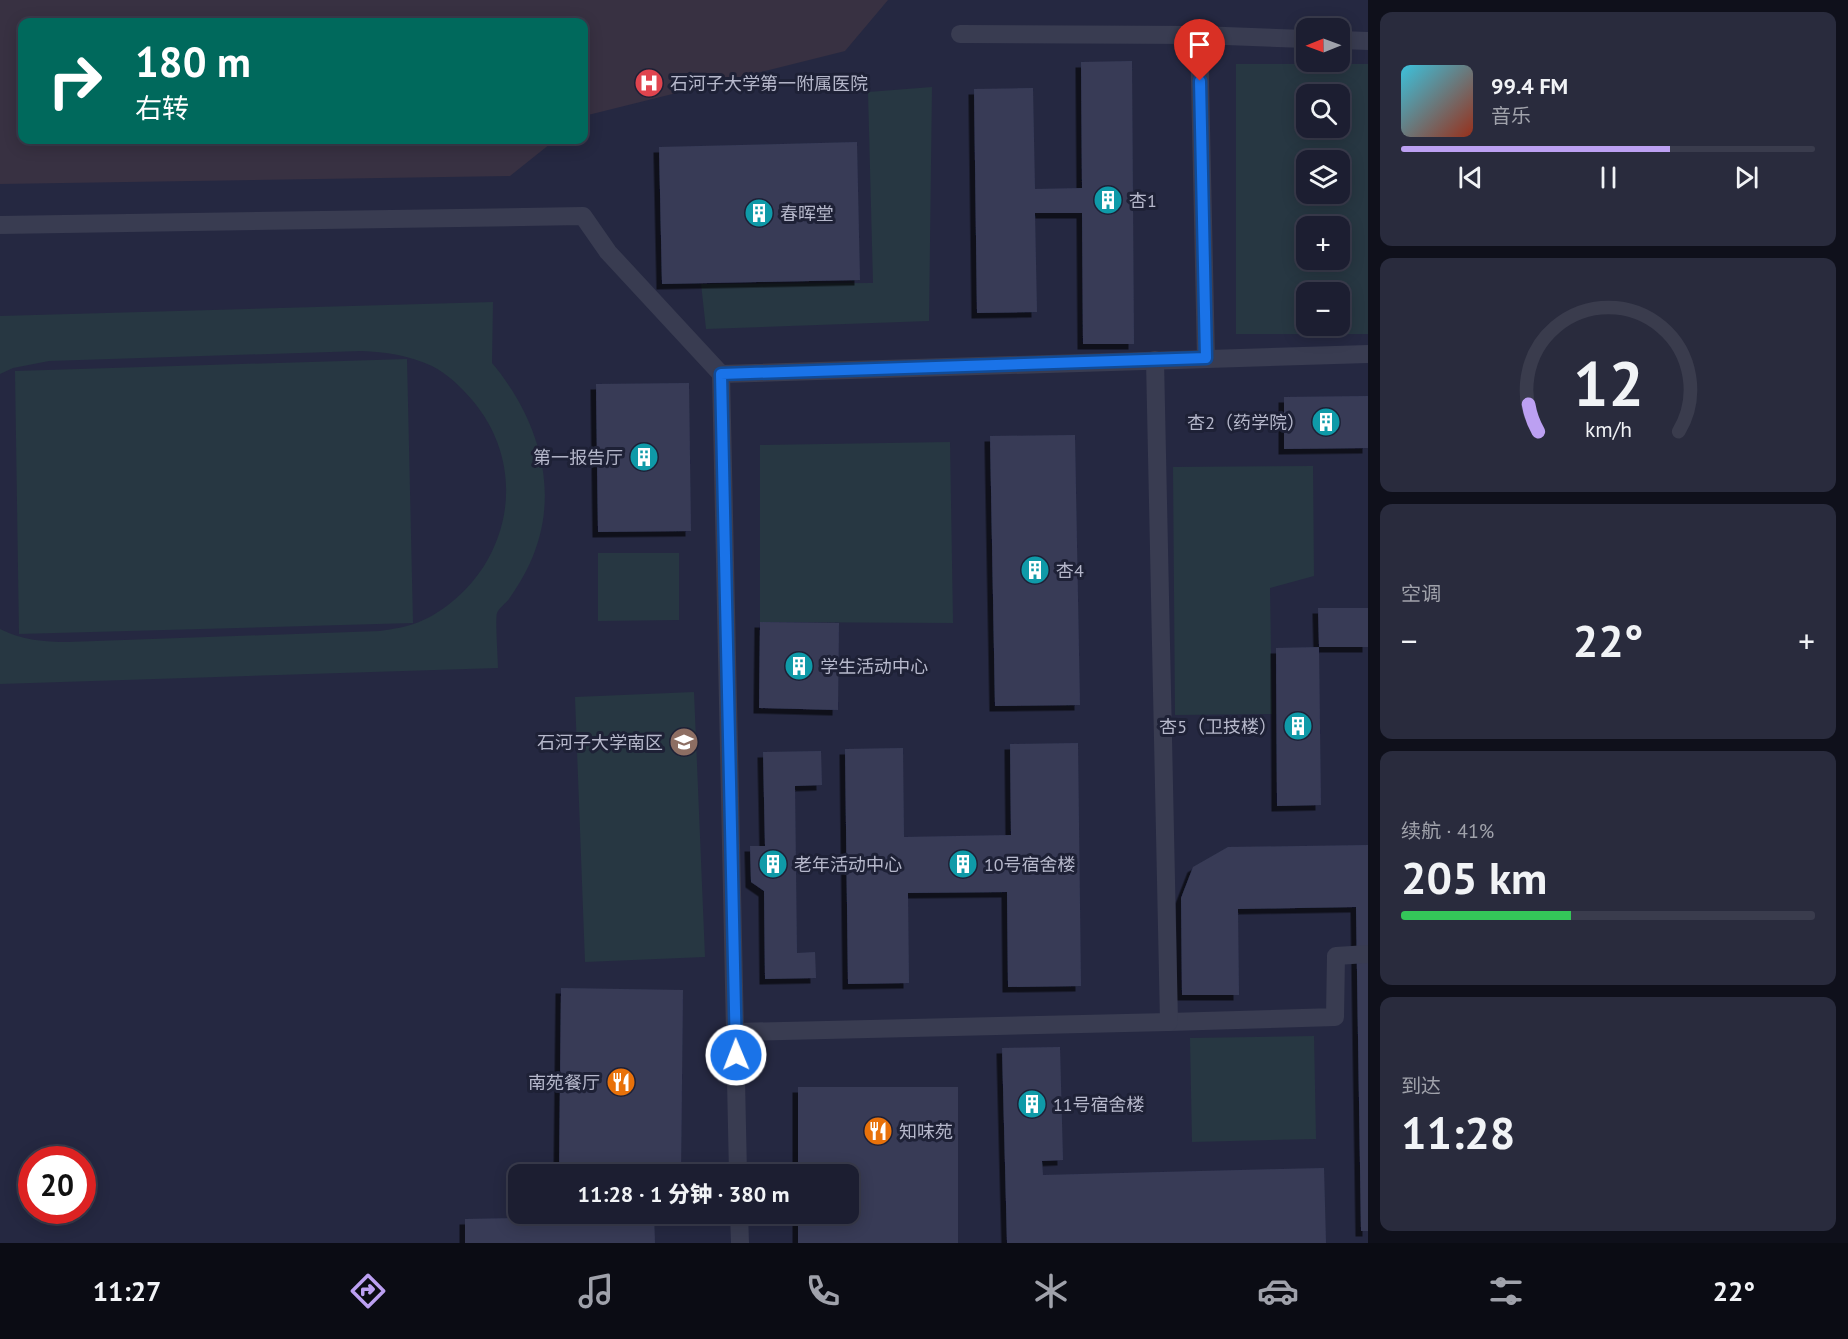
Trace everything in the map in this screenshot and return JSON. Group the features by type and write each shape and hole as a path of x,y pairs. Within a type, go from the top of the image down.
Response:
{"lane":[{"path":"960,34 1198,35 1296,39"},
{"path":"1198,35 1206,358"},
{"path":"1350,40 1368,41"},
{"path":"0,225 583,216 608,252 721,374 738,1164"},
{"path":"721,374 1368,354"},
{"path":"1155,360 1169,1022"},
{"path":"735,1032 1335,1017 1336,956 1368,954"},
{"path":"739,1224 740,1243"}],"shaded area":[{"name":"石河子大学第一附属医院","path":"0,0 888,0 845,51 588,115 588,18 18,18 18,144 550,144 510,176 0,184"},
{"path":"1236,64 1296,64 1296,72 1350,72 1350,64 1368,64 1368,334 1350,334 1350,282 1296,282 1296,334 1236,334"},
{"path":"932,87 929,321 706,329 701,284 873,283 868,92"},
{"path":"493,302 492,363 522,408 533,432 541,458 544,484 544,510 539,537 530,563 512,595 497,613 498,668 0,684 0,629 33,640 68,642 380,631 419,622 456,599 484,566 495,546 502,525 506,503 506,482 503,460 496,440 473,401 443,373 414,359 388,353 361,351 49,361 13,368 0,374 0,316"},
{"path":"407,359 413,623 19,634 15,371"},
{"path":"950,442 953,623 760,622 760,445"},
{"path":"1313,466 1314,576 1270,588 1272,714 1175,715 1173,467"},
{"path":"598,553 679,553 679,620 598,621"},
{"path":"694,692 705,957 585,962 575,697"},
{"path":"1314,1036 1316,1139 1192,1142 1190,1038"}],"building":[{"path":"1132,61 1134,344 1083,344 1082,213 1035,213 1037,312 977,313 974,89 1033,88 1035,189 1082,188 1081,62"},
{"name":"春晖堂","path":"857,142 860,280 662,284 659,147"},
{"name":"第一报告厅","path":"689,383 691,531 598,532 596,384"},
{"name":"杏2（药学院）","path":"1368,396 1368,448 1284,449 1284,397"},
{"name":"杏4","path":"1075,435 1080,705 995,706 990,436"},
{"path":"1318,608 1368,608 1368,647 1319,647"},
{"name":"学生活动中心","path":"760,622 839,623 838,710 759,708"},
{"name":"杏5（卫技楼）","path":"1319,647 1321,805 1277,806 1276,648"},
{"name":"10号宿舍楼","path":"1078,743 1081,986 1008,987 1007,892 908,893 909,983 848,984 845,749 903,748 904,837 1011,835 1010,744"},
{"name":"老年活动中心","path":"821,751 822,785 795,786 797,953 815,952 816,978 765,979 764,891 751,882 750,846 765,846 763,752"},
{"path":"1368,845 1368,1231 1361,1231 1356,907 1238,909 1239,995 1182,995 1181,898 1193,867 1228,847"},
{"name":"南苑餐厅","path":"561,988 683,990 681,1164 559,1164"},
{"name":"11号宿舍楼","path":"1060,1047 1063,1160 1042,1161 1043,1175 1324,1168 1326,1243 1007,1243 1002,1048"},
{"name":"知味苑","path":"798,1087 958,1087 958,1243 798,1243 798,1224 859,1224 859,1164 798,1164"},
{"path":"508,1218 508,1224 654,1224 655,1243 465,1243 465,1219"}],"place":[{"name":"石河子大学第一附属医院","path":"649,83"},
{"name":"杏1","path":"1108,200"},
{"name":"春晖堂","path":"759,213"},
{"name":"杏2（药学院）","path":"1326,422"},
{"name":"第一报告厅","path":"644,457"},
{"name":"杏4","path":"1035,570"},
{"name":"学生活动中心","path":"799,666"},
{"name":"杏5（卫技楼）","path":"1298,726"},
{"name":"石河子大学南区","path":"684,742"},
{"name":"老年活动中心","path":"773,864"},
{"name":"10号宿舍楼","path":"963,864"},
{"name":"南苑餐厅","path":"621,1082"},
{"name":"11号宿舍楼","path":"1032,1104"},
{"name":"知味苑","path":"878,1131"}],"route":[{"path":"736,1055 721,374 1206,358 1200,81"}]}
